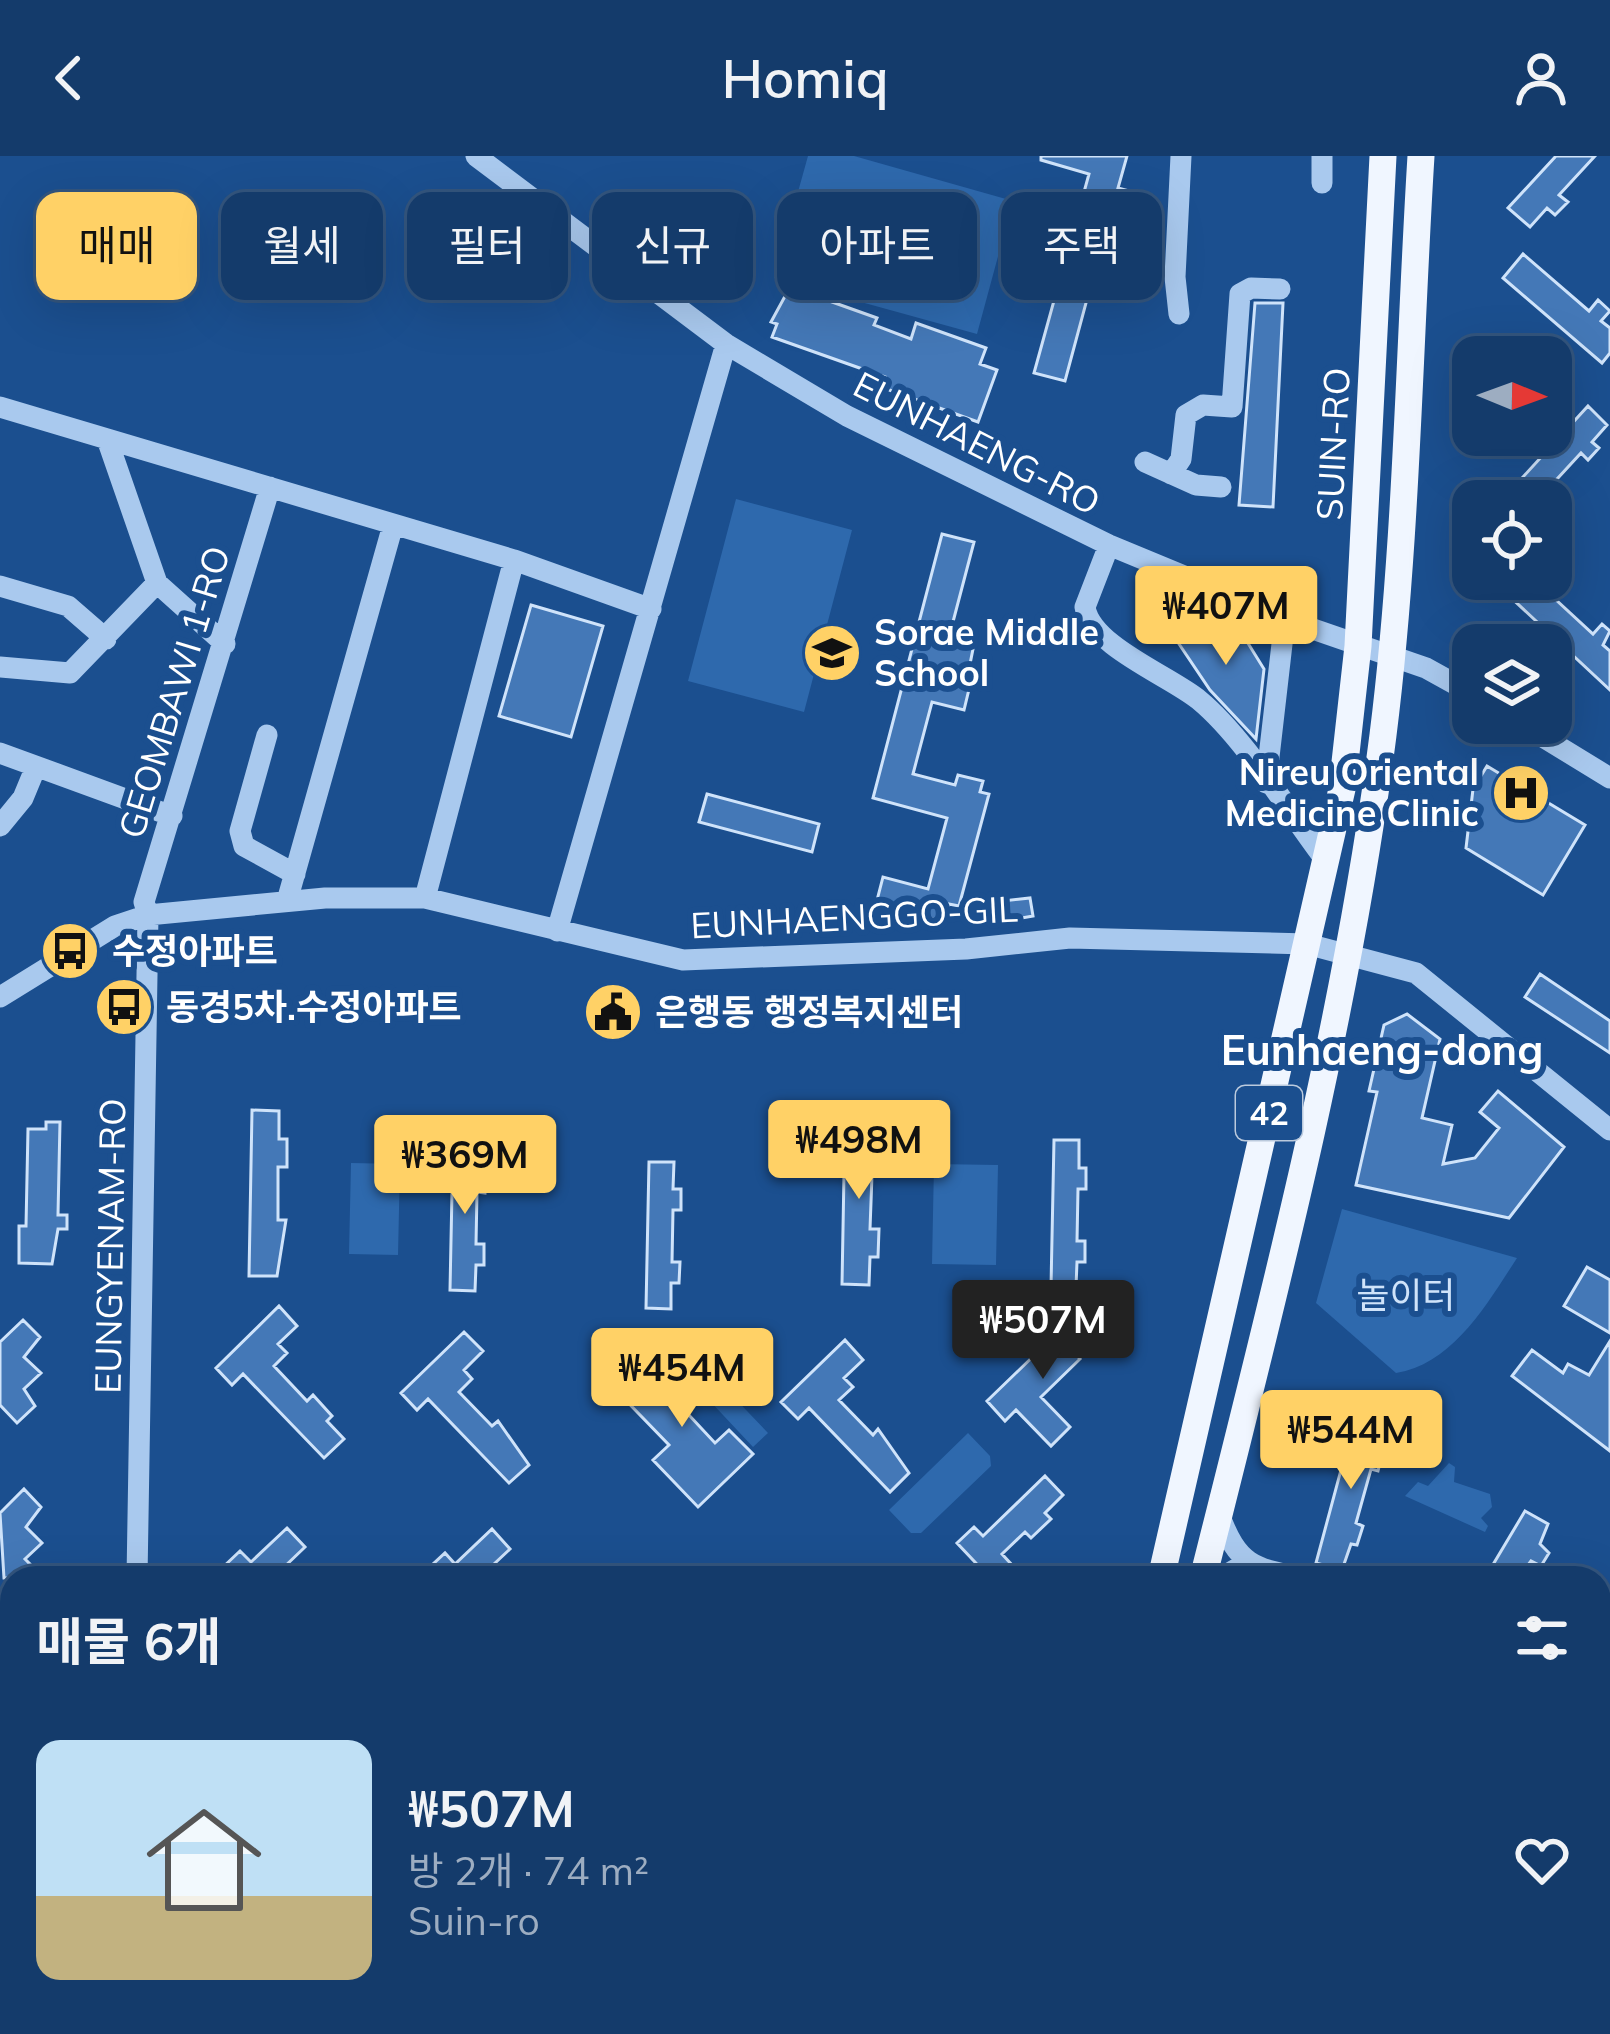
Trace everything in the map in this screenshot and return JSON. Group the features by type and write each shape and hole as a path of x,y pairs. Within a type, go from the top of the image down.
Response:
{"main road":[{"name":"SUIN-RO","path":"1164,1566 1342,789 1358,646 1384,156"},
{"name":"SUIN-RO","path":"1206,1566 1295,1200 1371,817 1391,656 1420,156"}],"street":[{"name":"EUNHAENG-RO","path":"476,156 726,344 847,416 1109,545 1358,646 1426,668 1452,682"},
{"path":"1179,314 1175,277 1180,156"},
{"path":"1322,156 1322,183"},
{"path":"1171,474 1181,459 1186,415 1203,405 1232,406 1240,294 1280,290"},
{"path":"557,931 630,662 651,609 726,344"},
{"path":"0,407 514,560 651,609"},
{"name":"GEOMBAWI 1-RO","path":"0,667 70,673 157,583 107,439"},
{"path":"1145,462 1196,485 1221,487"},
{"name":"GEOMBAWI 1-RO","path":"148,915 143,902 270,487"},
{"path":"287,901 393,525"},
{"path":"1109,545 1085,607 1087,616 1128,656 1198,699 1327,862"},
{"path":"425,898 514,560"},
{"path":"157,583 225,644"},
{"path":"0,586 68,606 106,639"},
{"path":"1266,783 1285,617"},
{"path":"267,735 240,831 244,846 295,874"},
{"path":"1554,744 1610,778"},
{"path":"0,754 172,816"},
{"path":"0,826 23,798 35,769"},
{"name":"EUNHAENGGO-GIL","path":"0,997 115,926 148,915 287,901 425,898 683,960 1070,938 1307,944 1416,973 1610,1130"},
{"name":"EUNGYENAM-RO","path":"137,1566 148,915"},
{"path":"1219,1514 1230,1543 1246,1563 1257,1566"},
{"path":"1241,1566 1246,1563"}],"green space":[{"path":"808,156 854,156 1001,198 1001,245 977,334 854,300 977,300 977,192 798,192"},
{"path":"736,499 852,530 804,712 688,681"},
{"path":"351,1163 400,1164 398,1255 349,1254"},
{"path":"934,1164 998,1165 996,1265 932,1264"},
{"name":"놀이터","path":"1342,1209 1517,1258 1481,1312 1451,1345 1435,1358 1396,1373 1316,1303"},
{"path":"718,1389 726,1389 768,1433 753,1447 708,1399"},
{"path":"968,1433 990,1456 991,1466 921,1533 911,1533 889,1510"},
{"path":"1449,1463 1455,1467 1454,1482 1490,1494 1492,1507 1481,1518 1488,1526 1485,1532 1405,1496 1418,1482 1428,1486"}],"building":[{"path":"1041,156 1127,156 1118,188 1133,192 1084,192 1089,174 1041,160"},
{"path":"1556,156 1595,156 1559,195 1568,202 1555,215 1547,208 1530,227 1508,208"},
{"path":"1523,254 1589,311 1598,300 1610,311 1601,321 1610,328 1610,353 1602,363 1503,278"},
{"path":"783,300 826,300 877,318 874,325 911,339 916,323 986,348 980,364 997,370 978,422 881,387 885,377 772,337 777,324 771,322"},
{"path":"1054,300 1087,300 1065,381 1034,373"},
{"path":"1255,303 1283,303 1273,507 1239,505"},
{"path":"1588,406 1607,425 1592,442 1599,448 1588,460 1581,453 1556,480 1520,480 1542,456 1572,456 1572,423"},
{"path":"942,534 974,542 949,637 974,644 966,684 970,685 964,710 932,702 913,774 955,785 958,775 983,781 980,792 989,794 959,906 949,904 944,922 915,914 913,922 874,912 883,877 928,889 947,818 873,798"},
{"path":"1514,600 1556,600 1593,634 1602,624 1610,631 1603,645 1610,651 1610,690 1572,655 1572,624 1539,624"},
{"path":"531,605 603,626 571,737 499,716"},
{"path":"1202,617 1241,632 1264,669 1256,739 1210,690 1173,635"},
{"path":"1487,766 1585,825 1543,895 1466,848 1473,789"},
{"path":"707,794 819,824 812,852 699,822"},
{"path":"1030,898 1033,916 1000,922 1002,901"},
{"path":"1540,974 1610,1021 1610,1053 1525,997"},
{"path":"1407,1014 1440,1039 1422,1118 1452,1125 1443,1164 1475,1158 1499,1128 1480,1112 1498,1091 1564,1147 1509,1218 1356,1185 1377,1092 1369,1091 1384,1025"},
{"path":"252,1110 279,1111 279,1139 287,1139 287,1167 278,1167 278,1220 286,1220 277,1276 249,1276"},
{"path":"845,1119 873,1119 872,1147 880,1147 880,1175 872,1175 870,1229 879,1229 878,1257 870,1257 869,1285 842,1284"},
{"path":"46,1122 60,1122 58,1215 67,1215 67,1229 58,1229 52,1264 19,1263 19,1226 26,1226 28,1129 46,1129"},
{"path":"1054,1140 1079,1140 1079,1168 1086,1168 1086,1189 1078,1189 1077,1241 1085,1241 1085,1262 1077,1262 1076,1287 1051,1287"},
{"path":"453,1143 478,1144 478,1171 486,1171 485,1193 477,1192 476,1244 484,1244 484,1265 476,1265 475,1291 450,1290"},
{"path":"649,1162 674,1162 673,1189 681,1189 681,1210 673,1210 672,1262 680,1262 679,1283 671,1283 671,1309 646,1308"},
{"path":"1587,1267 1610,1280 1610,1333 1564,1306"},
{"path":"279,1306 297,1326 278,1344 287,1353 274,1366 307,1401 313,1395 344,1439 324,1458 243,1374 232,1385 216,1368"},
{"path":"1077,1314 1095,1334 1075,1353 1080,1359 1041,1397 1070,1427 1051,1446 1016,1410 1005,1421 987,1401"},
{"path":"23,1320 40,1337 24,1357 41,1373 24,1389 35,1406 17,1423 0,1405 0,1342"},
{"path":"464,1332 483,1351 464,1370 472,1379 459,1392 492,1426 498,1421 529,1465 509,1483 428,1399 417,1410 401,1393"},
{"path":"845,1340 863,1360 844,1378 853,1387 839,1400 873,1435 878,1429 909,1473 890,1492 809,1408 798,1419 781,1402"},
{"path":"1610,1341 1610,1451 1512,1376 1532,1350 1563,1373 1568,1364 1589,1375"},
{"path":"679,1344 697,1363 672,1387 679,1394 674,1399 715,1443 729,1430 753,1454 698,1507 653,1460 669,1445 612,1386 632,1367 643,1379"},
{"path":"1356,1414 1382,1421 1376,1449 1383,1451 1378,1471 1371,1469 1356,1523 1363,1526 1357,1545 1351,1544 1343,1566 1316,1563"},
{"path":"1045,1476 1063,1495 1045,1513 1051,1519 1031,1538 1025,1532 1002,1554 1013,1566 979,1566 957,1543 974,1527 983,1536"},
{"path":"24,1489 41,1507 26,1527 42,1543 25,1559 32,1566 3,1566 0,1513"},
{"path":"1525,1511 1548,1524 1540,1544 1549,1553 1541,1566 1531,1561 1527,1566 1492,1566"},
{"path":"287,1528 305,1547 285,1566 224,1566 240,1551 251,1562"},
{"path":"492,1529 510,1549 492,1566 431,1566 445,1553 455,1564"}],"place":[{"name":"Sorae Middle School","path":"832,653"},
{"name":"Nireu Oriental Medicine Clinic","path":"1521,793"},
{"name":"수정아파트","path":"70,951"},
{"name":"동경5차.수정아파트","path":"124,1007"},
{"name":"은행동 행정복지센터","path":"613,1012"}],"district":[{"name":"Eunhaeng-dong","path":"1382,1050"}]}
